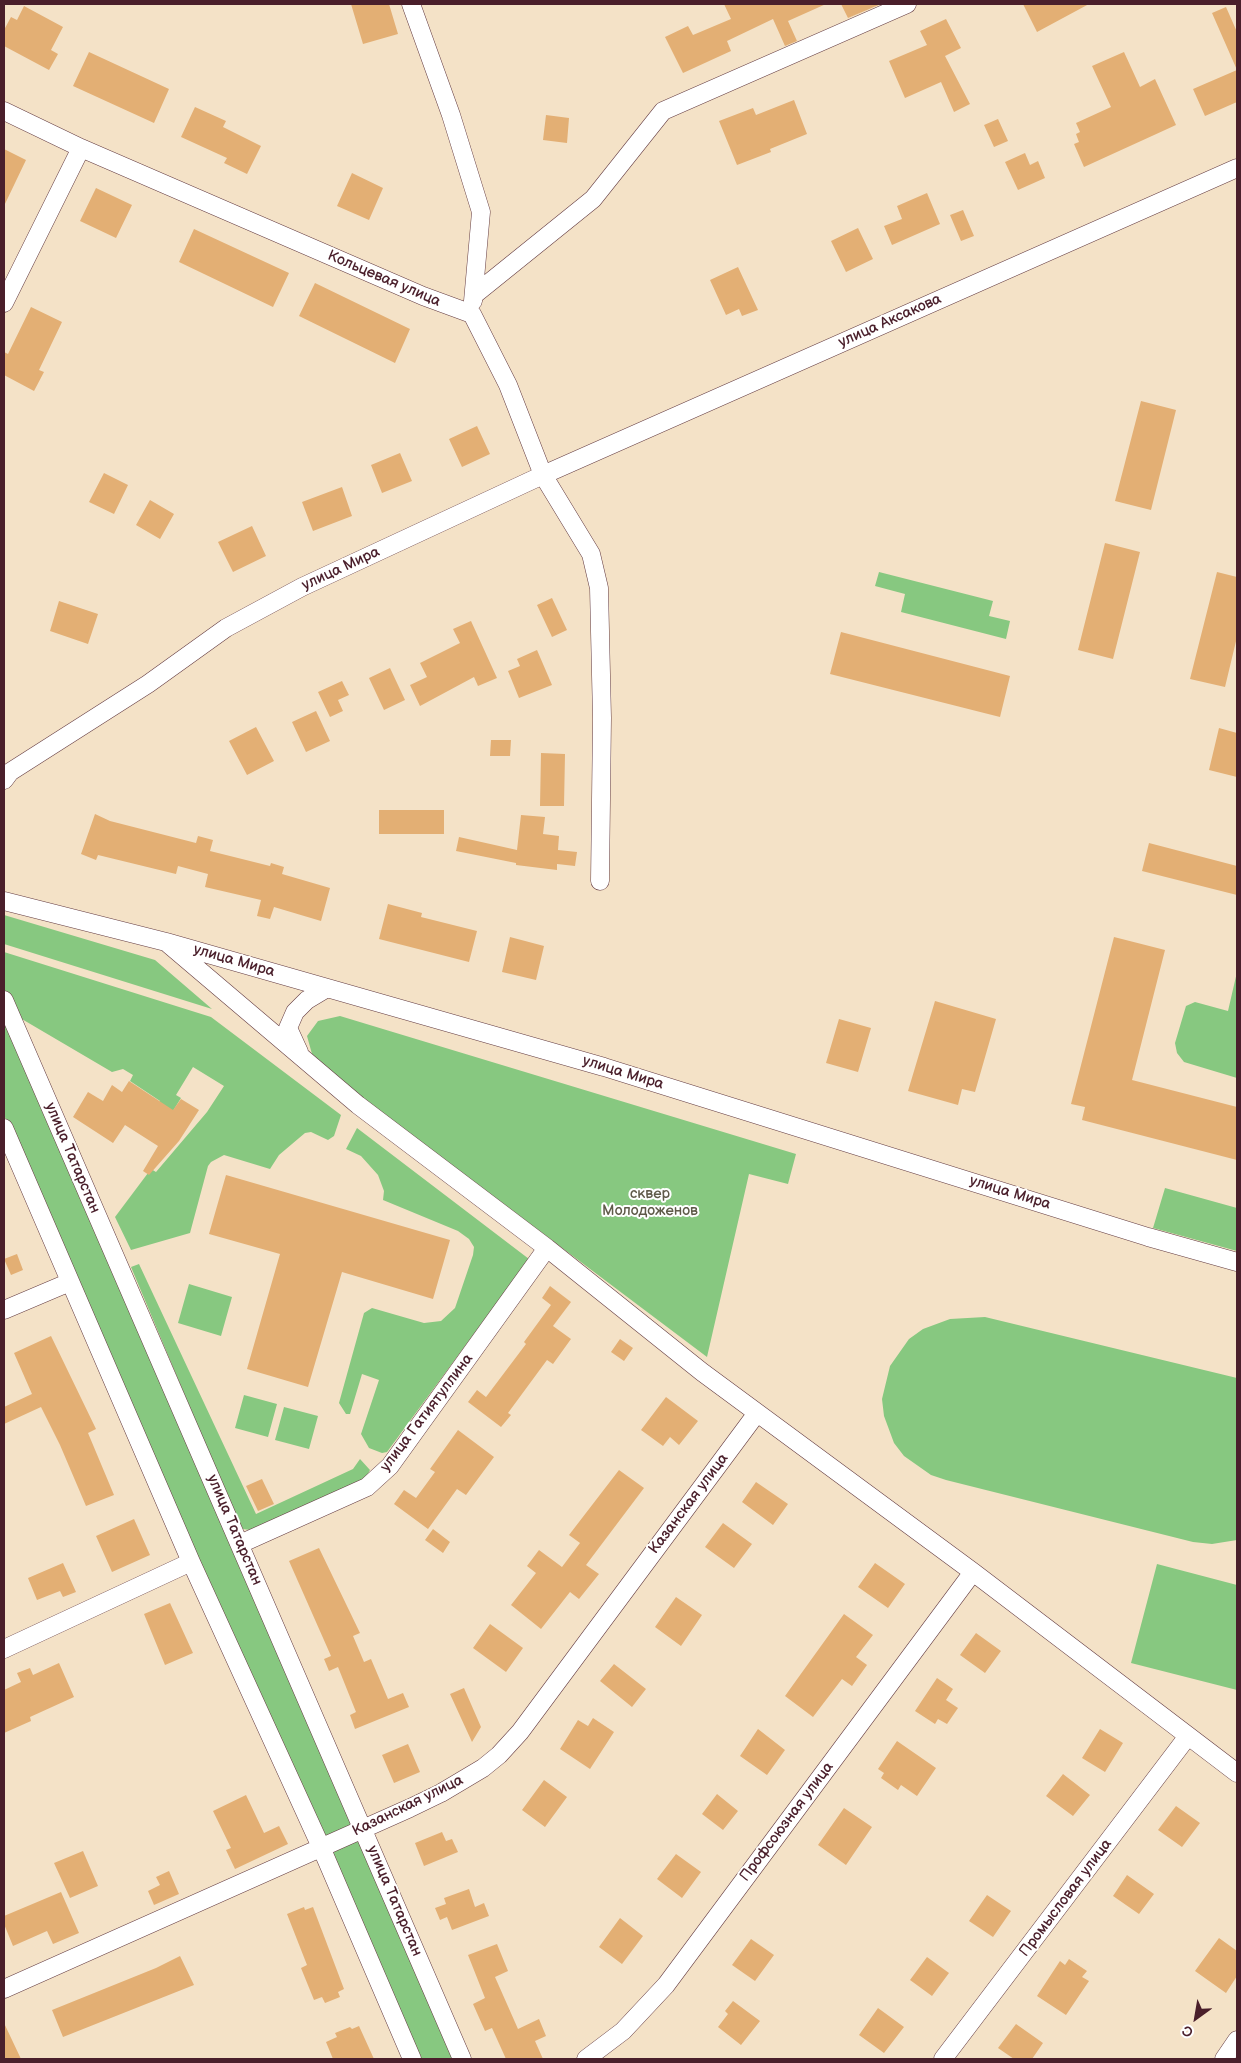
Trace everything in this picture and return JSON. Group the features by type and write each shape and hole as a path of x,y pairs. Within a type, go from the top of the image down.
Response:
{"street":[{"path":"412,4 451,115 481,212 472,314 508,384 543,475 591,554 600,588 602,709 600,881"},
{"path":"474,295 593,199 663,111 907,4"},
{"name":"Кольцевая улица","path":"4,111 81,148 423,296 472,314"},
{"path":"4,303 81,148"},
{"name":"улица Аксакова","path":"543,475 1237,168"},
{"name":"улица Мира","path":"4,780 10,772 148,684 226,628 302,587 543,475"},
{"name":"улица Мира","path":"4,901 166,942 604,1067 1138,1234 1237,1262"},
{"path":"166,942 358,1105 547,1248 757,1413 973,1572 1237,1773"},
{"path":"302,1057 288,1028 295,1012 307,1000 326,988"},
{"name":"улица Татарстан","path":"4,1000 462,2059"},
{"path":"4,1128 192,1562 321,1847 412,2059"},
{"name":"улица Гатиятуллина","path":"240,1544 367,1487 390,1466 547,1248"},
{"path":"4,1310 70,1282"},
{"name":"Казанская улица","path":"4,1989 441,1793 467,1778 498,1755 520,1732 757,1413"},
{"path":"4,1649 192,1562"},
{"name":"Профсоюзная улица","path":"586,2059 623,2031 666,1985 973,1572"},
{"name":"Промысловая улица","path":"944,2059 1188,1736"},
{"path":"1224,2059 1237,2040"}],"green space":[{"path":"879,572 993,601 989,616 1010,621 1006,639 901,612 905,594 875,586"},
{"path":"4,915 155,960 212,1009 4,944"},
{"path":"4,952 211,1017 341,1115 334,1136 328,1140 311,1132 305,1133 279,1155 270,1169 224,1155 211,1162 208,1166 190,1233 131,1250 115,1217 151,1169 156,1172 207,1112 224,1086 193,1067 176,1095 181,1098 168,1119 152,1113 160,1101 130,1081 133,1075 123,1069 112,1072 15,1015 4,988"},
{"path":"1237,972 1237,1078 1184,1062 1177,1053 1175,1043 1186,1006 1195,1002 1228,1011"},
{"name":"сквер Молодоженов","path":"340,1016 796,1154 788,1184 749,1174 707,1357 323,1068 312,1054 307,1036 318,1021"},
{"path":"4,1017 461,2059 419,2059 75,1277 4,1115"},
{"path":"357,1128 529,1259 387,1452 382,1453 369,1448 361,1434 379,1380 362,1374 350,1414 346,1414 339,1403 364,1313 372,1308 424,1323 441,1321 455,1308 474,1247 469,1239 458,1231 383,1200 384,1191 378,1175 361,1156 346,1149"},
{"path":"1165,1188 1237,1208 1237,1251 1153,1228"},
{"path":"139,1264 256,1514 353,1469 360,1459 370,1470 365,1479 250,1530 243,1529 233,1510 131,1267"},
{"path":"189,1284 232,1297 221,1336 178,1323"},
{"path":"985,1317 1237,1378 1237,1540 1212,1544 1193,1542 946,1480 931,1475 904,1456 894,1443 884,1416 882,1399 890,1366 909,1339 923,1329 950,1319"},
{"path":"244,1395 277,1404 268,1437 235,1428"},
{"path":"284,1407 318,1416 309,1449 275,1440"},
{"path":"1157,1564 1237,1585 1237,1690 1131,1663"}],"building":[{"path":"351,4 389,4 398,34 363,44"},
{"path":"724,4 826,4 788,21 797,41 785,46 773,19 727,41 731,51 683,73 665,37 688,26 693,35 731,19"},
{"path":"841,4 881,4 848,18"},
{"path":"1023,4 1089,4 1037,32"},
{"path":"24,6 63,27 51,50 58,54 49,70 4,46 4,30 11,17 17,20"},
{"path":"1226,7 1237,32 1237,70 1212,13"},
{"path":"946,19 961,48 945,56 970,104 954,112 941,82 905,98 889,61 927,45 920,31"},
{"path":"89,52 169,89 154,123 73,86"},
{"path":"1124,52 1140,87 1155,79 1176,125 1084,167 1074,144 1079,142 1076,134 1080,132 1076,123 1111,107 1092,66"},
{"path":"1237,70 1237,102 1205,116 1193,89"},
{"path":"794,100 807,134 770,149 771,152 737,165 719,121 753,108 756,115"},
{"path":"195,107 226,121 223,127 261,146 247,174 224,163 227,158 181,137"},
{"path":"546,115 569,118 567,143 543,140"},
{"path":"998,119 1008,141 994,147 984,125"},
{"path":"4,149 26,160 4,206"},
{"path":"1025,153 1030,165 1038,161 1045,178 1018,190 1005,162"},
{"path":"352,173 383,188 369,220 337,206"},
{"path":"96,188 132,205 116,238 80,221"},
{"path":"927,193 940,224 892,245 884,226 902,219 897,206"},
{"path":"963,210 974,236 961,241 950,215"},
{"path":"858,228 873,259 846,272 831,241"},
{"path":"194,229 289,273 273,307 179,262"},
{"path":"738,267 758,310 742,316 739,309 726,315 710,280"},
{"path":"315,283 410,329 395,363 299,316"},
{"path":"31,307 62,322 39,370 44,372 34,391 4,375 4,352 8,354"},
{"path":"1141,401 1176,410 1151,510 1115,501"},
{"path":"477,426 490,454 462,467 449,439"},
{"path":"400,453 412,481 382,493 371,465"},
{"path":"104,473 128,485 114,514 89,502"},
{"path":"342,487 352,516 313,531 302,502"},
{"path":"150,500 174,514 160,539 136,525"},
{"path":"252,526 266,556 233,572 218,542"},
{"path":"1105,543 1140,552 1113,659 1078,650"},
{"path":"1217,572 1237,577 1237,637 1225,687 1190,679"},
{"path":"552,598 567,630 552,637 537,605"},
{"path":"59,601 98,614 88,644 50,631"},
{"path":"471,621 497,678 478,686 474,677 420,706 410,685 427,677 420,663 460,643 453,629"},
{"path":"841,632 1010,676 1000,717 830,674"},
{"path":"537,650 552,685 519,698 508,671 520,666 517,659"},
{"path":"390,668 405,700 384,710 369,678"},
{"path":"342,681 349,695 338,700 343,711 330,717 318,692"},
{"path":"316,711 330,741 306,752 292,722"},
{"path":"256,727 274,761 247,775 229,741"},
{"path":"1219,728 1237,733 1237,777 1209,770"},
{"path":"491,740 511,740 510,756 490,756"},
{"path":"541,753 565,754 564,806 540,806"},
{"path":"379,810 444,810 444,834 379,834"},
{"path":"95,814 110,821 196,843 198,836 213,840 210,851 270,866 271,863 284,867 282,874 330,888 321,921 274,907 270,919 257,916 261,900 205,887 208,874 178,866 176,874 98,855 96,860 81,854"},
{"path":"521,815 545,817 543,834 559,836 558,850 577,852 575,866 557,864 557,870 516,865 516,863 456,851 459,837 517,850"},
{"path":"1149,843 1237,866 1237,895 1142,871"},
{"path":"388,904 422,913 421,917 477,931 469,962 379,939"},
{"path":"510,937 544,946 536,980 502,972"},
{"path":"1114,937 1165,950 1132,1080 1237,1107 1237,1160 1082,1120 1085,1107 1071,1104"},
{"path":"935,1001 996,1019 975,1092 962,1089 958,1105 908,1091"},
{"path":"839,1019 871,1028 858,1072 826,1063"},
{"path":"129,1081 173,1110 181,1099 199,1110 179,1141 149,1175 143,1171 158,1146 125,1125 113,1143 73,1117 88,1092 103,1101 112,1085 122,1092"},
{"path":"226,1175 450,1240 433,1299 342,1272 308,1387 247,1369 280,1254 209,1234"},
{"path":"17,1254 23,1270 11,1275 4,1259"},
{"path":"550,1286 571,1302 553,1326 571,1339 553,1364 547,1360 508,1413 511,1415 501,1427 468,1402 477,1390 486,1397 526,1344 524,1342 551,1305 542,1298"},
{"path":"51,1336 96,1429 88,1433 114,1495 86,1506 60,1445 41,1407 4,1424 4,1407 32,1394 14,1353"},
{"path":"620,1339 633,1348 624,1361 611,1352"},
{"path":"666,1397 698,1421 679,1445 670,1437 663,1446 641,1430"},
{"path":"458,1430 494,1457 466,1495 457,1489 428,1529 394,1504 404,1490 416,1498 435,1472 430,1469"},
{"path":"619,1470 644,1488 586,1565 599,1574 579,1599 570,1592 541,1629 511,1605 536,1573 527,1566 539,1550 562,1567 580,1543 569,1535"},
{"path":"262,1479 274,1504 258,1511 246,1486"},
{"path":"756,1482 788,1504 773,1525 742,1502"},
{"path":"134,1519 150,1555 112,1572 96,1536"},
{"path":"723,1523 752,1544 734,1568 705,1547"},
{"path":"433,1529 450,1542 443,1553 425,1540"},
{"path":"319,1548 360,1633 353,1636 364,1662 371,1659 388,1699 403,1693 409,1707 355,1729 350,1715 356,1712 338,1667 329,1671 324,1659 331,1656 289,1561"},
{"path":"63,1563 76,1592 63,1597 60,1591 37,1600 28,1578"},
{"path":"875,1563 905,1584 888,1608 858,1587"},
{"path":"676,1597 702,1615 681,1646 655,1627"},
{"path":"170,1603 193,1653 165,1665 144,1614"},
{"path":"844,1614 873,1635 856,1657 867,1665 852,1686 842,1679 813,1717 785,1696"},
{"path":"490,1624 523,1648 506,1672 473,1648"},
{"path":"976,1633 1001,1651 985,1673 960,1655"},
{"path":"59,1663 74,1697 30,1717 31,1721 4,1733 4,1690 21,1682 17,1673 30,1668 33,1675"},
{"path":"614,1664 646,1689 632,1707 600,1681"},
{"path":"937,1678 953,1689 946,1700 958,1708 947,1724 938,1719 935,1724 915,1711"},
{"path":"464,1688 481,1727 472,1742 450,1694"},
{"path":"593,1718 614,1732 590,1769 560,1749 578,1720 588,1726"},
{"path":"758,1729 785,1750 767,1775 740,1756"},
{"path":"1100,1729 1123,1743 1105,1772 1082,1758"},
{"path":"897,1741 936,1768 917,1796 901,1785 898,1790 881,1778 884,1773 878,1769"},
{"path":"408,1744 420,1772 394,1783 382,1755"},
{"path":"1063,1774 1090,1795 1073,1816 1046,1796"},
{"path":"544,1780 567,1797 545,1827 522,1810"},
{"path":"717,1794 738,1811 723,1830 702,1814"},
{"path":"246,1795 264,1833 279,1826 288,1844 235,1869 226,1850 231,1848 213,1811"},
{"path":"1176,1806 1200,1823 1182,1847 1158,1830"},
{"path":"844,1808 872,1827 846,1865 818,1845"},
{"path":"442,1832 446,1841 452,1839 458,1852 424,1866 415,1843"},
{"path":"83,1851 98,1886 70,1898 54,1863"},
{"path":"676,1854 701,1872 682,1898 657,1879"},
{"path":"169,1871 179,1894 154,1905 148,1891 160,1885 156,1877"},
{"path":"1127,1875 1154,1894 1139,1914 1113,1896"},
{"path":"469,1889 475,1907 484,1903 489,1916 452,1930 447,1917 440,1920 435,1908 446,1904 444,1898"},
{"path":"61,1892 79,1933 53,1944 47,1931 13,1946 4,1924 4,1916"},
{"path":"987,1895 1011,1911 993,1937 969,1921"},
{"path":"304,1907 305,1910 313,1907 344,1989 338,1992 340,1997 325,2003 322,1997 314,2000 301,1968 307,1965 287,1914"},
{"path":"620,1918 643,1936 622,1964 599,1947"},
{"path":"1219,1938 1237,1951 1237,1976 1226,1993 1195,1971"},
{"path":"751,1939 774,1955 755,1981 732,1965"},
{"path":"497,1944 508,1971 495,1977 518,2029 539,2019 546,2036 535,2041 543,2059 506,2059 492,2028 485,2031 473,2004 485,1998 468,1955"},
{"path":"180,1956 194,1985 63,2037 52,2010 156,1968"},
{"path":"927,1957 949,1973 932,1996 910,1980"},
{"path":"1069,1959 1087,1971 1082,1977 1089,1981 1066,2015 1037,1996 1060,1961 1065,1965"},
{"path":"733,2001 760,2021 741,2045 718,2027 728,2014 725,2011"},
{"path":"878,2008 904,2027 884,2053 859,2035"},
{"path":"4,2023 21,2059 4,2059"},
{"path":"1016,2024 1043,2043 1032,2059 1014,2059 998,2048"},
{"path":"359,2026 374,2059 333,2059 326,2042 337,2037 335,2033 350,2027 352,2029"}]}
